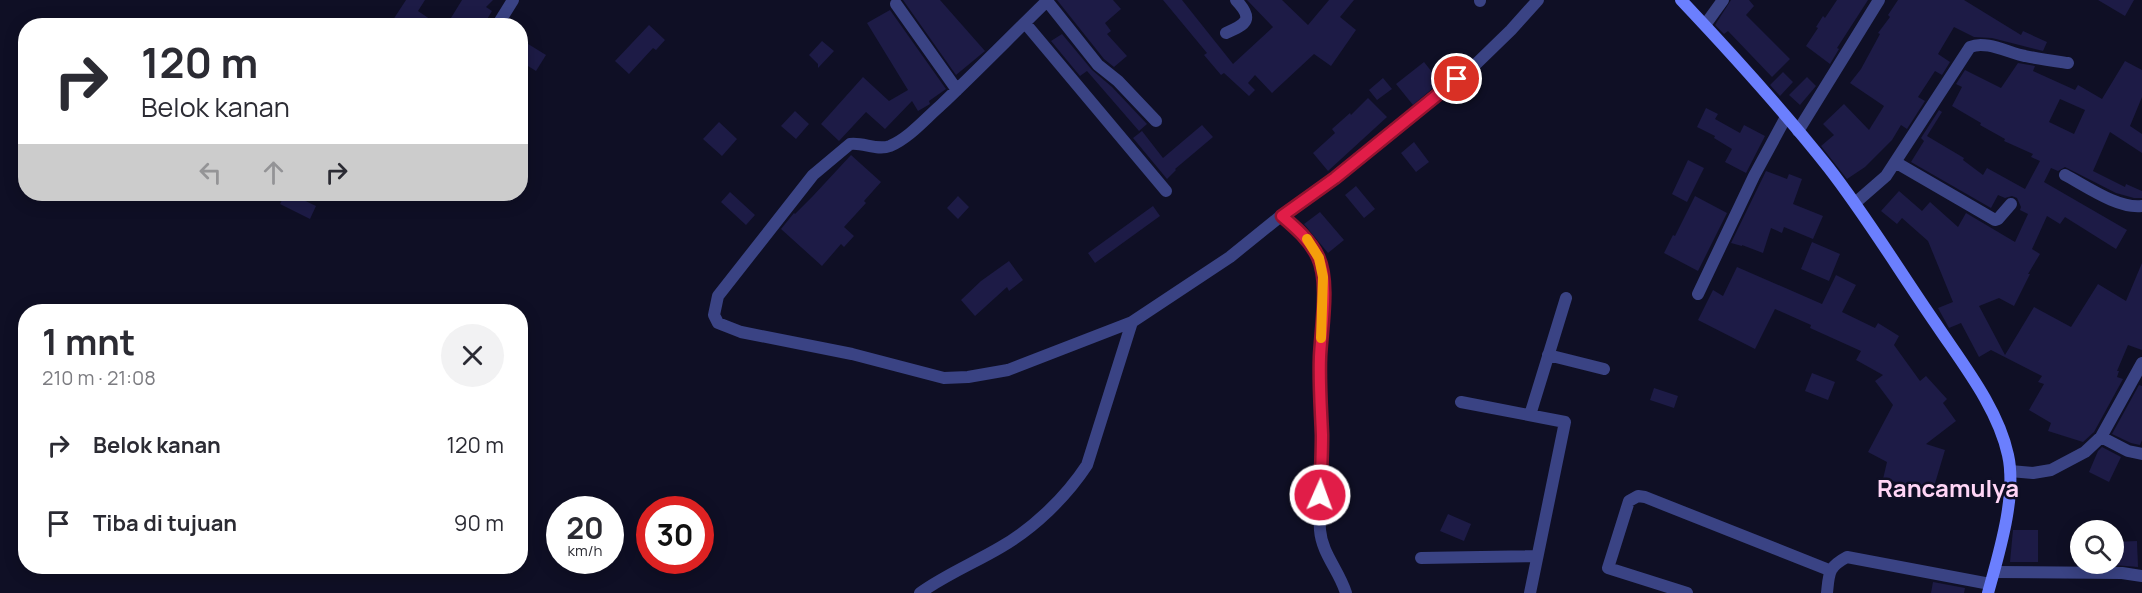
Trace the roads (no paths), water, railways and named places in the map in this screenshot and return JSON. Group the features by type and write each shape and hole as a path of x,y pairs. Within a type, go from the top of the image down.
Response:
{"main road":[{"path":"1681,0 1786,117 1855,203 1982,394 2002,435 2010,471 2009,496 1991,583"}],"street":[{"path":"502,18 513,0"},
{"path":"1226,33 1245,23 1247,18 1244,9 1236,0"},
{"path":"1156,121 1118,81 1098,65 1048,1 957,90 922,122 889,147 880,148 857,142 850,144 813,175 718,296 714,315 718,323 741,332 852,354 944,378 1008,370 1132,322 1230,257 1335,178 1476,64 1538,0"},
{"path":"1705,25 1723,0"},
{"path":"1798,131 1879,0"},
{"path":"896,4 957,90"},
{"path":"1025,23 1166,191"},
{"path":"1855,203 1886,176 1970,47 1988,46 2023,56 2067,63"},
{"path":"1698,294 1754,176 1786,117"},
{"path":"1894,162 1995,220 2011,204"},
{"path":"2065,175 2130,207 2142,206"},
{"path":"1282,216 1303,235 1311,246 1319,258 1323,277 1320,357 1322,437 1320,533 1324,549 1341,577 1346,593"},
{"path":"1530,415 1566,298"},
{"path":"920,593 932,584 1002,547 1030,526 1073,485 1087,465 1132,322"},
{"path":"1548,355 1604,369"},
{"path":"2010,471 2033,473 2051,471 2085,452 2101,437 2142,363"},
{"path":"1461,402 1564,422 1530,593"},
{"path":"2101,437 2128,451 2142,454"},
{"path":"1687,593 1608,568 1629,501 1638,496 1645,497 1829,570"},
{"path":"1421,558 1536,556"},
{"path":"1827,593 1829,570 1835,563 1847,557 1991,583 2122,573 2142,576"}],"district":[{"name":"Rancamulya","path":"1948,487"}]}
